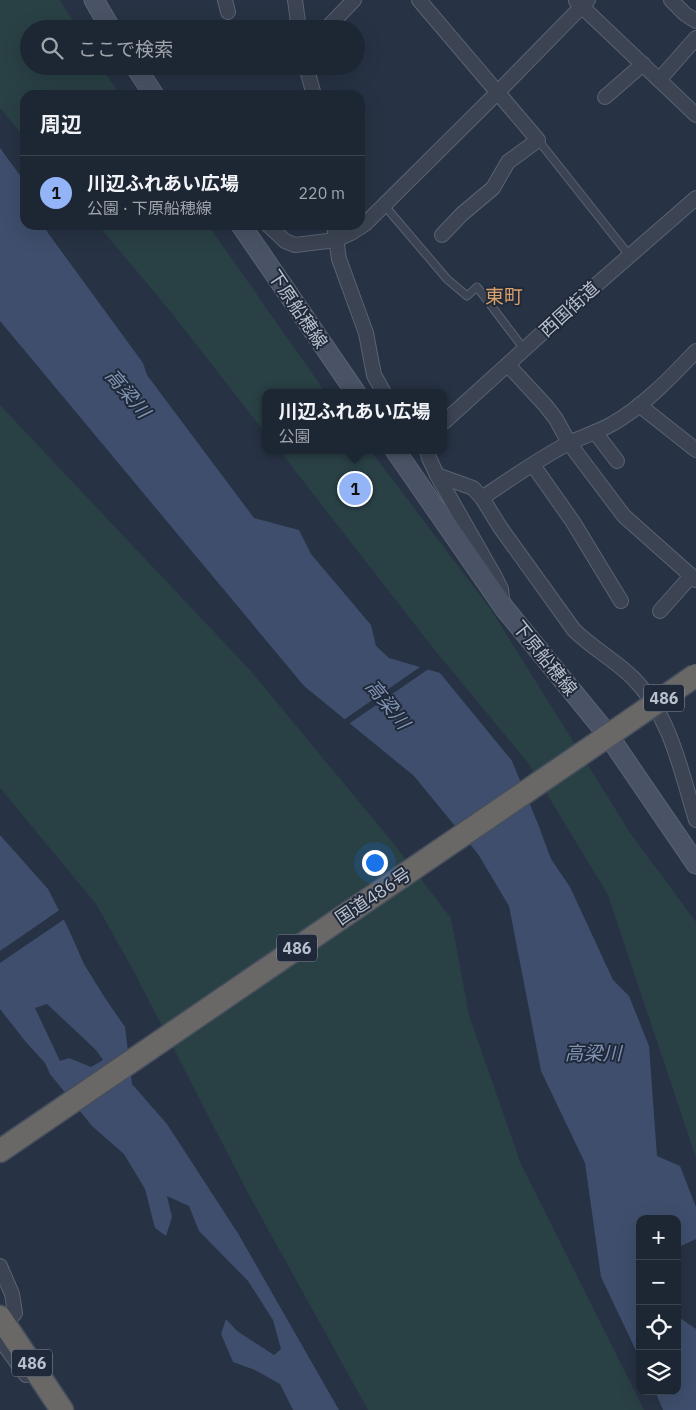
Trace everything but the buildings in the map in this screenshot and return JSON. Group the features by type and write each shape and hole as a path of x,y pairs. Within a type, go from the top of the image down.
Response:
{"highway":[{"name":"国道486号","path":"0,1151 696,675"},
{"name":"486","path":"2,1327 62,1410"}],"main road":[{"path":"94,0 106,20"},
{"path":"141,75 151,90"},
{"name":"下原船穂線","path":"244,230 353,389"},
{"name":"下原船穂線","path":"398,454 504,609 696,864"}],"street":[{"path":"295,0 298,20"},
{"path":"335,20 354,0"},
{"path":"419,0 538,140 508,162 492,188 462,214 442,235"},
{"path":"671,0 685,14 696,21"},
{"path":"365,224 498,92 582,2 696,115"},
{"path":"659,80 696,38"},
{"path":"605,97 643,64"},
{"path":"308,75 313,90"},
{"name":"西国街道","path":"447,419 629,255 696,198"},
{"path":"274,230 289,244 336,240 356,230"},
{"path":"335,230 339,258 366,333 374,375 382,389"},
{"path":"482,498 569,443 612,424 639,405 694,356"},
{"path":"508,366 546,406 556,419 569,443 624,516 693,578 660,611"},
{"path":"639,405 696,450"},
{"path":"595,432 617,461"},
{"path":"428,454 501,589 504,609"},
{"path":"533,464 573,522 621,601"},
{"path":"438,475 473,488 482,498 500,527 574,630 586,642 623,669 642,688 667,727 696,820"},
{"path":"658,713 696,686"},
{"path":"0,1266 12,1294 15,1313 2,1327"}],"lane":[{"path":"538,140 629,255"},
{"path":"384,205 447,279 460,291 467,296 477,287 524,350"}],"green space":[{"path":"0,0 60,0 72,20 20,20 20,75 107,75 117,90 20,90 20,132 0,108"},
{"path":"102,230 212,230 323,389 262,389 262,429 170,311"},
{"path":"0,405 250,670 390,839 451,918 469,1015 521,1164 644,1410 368,1410 250,1197 133,970 96,904 0,788"},
{"path":"282,454 373,454 490,608 631,834 696,922 696,1158 608,895 528,763 433,648"}],"water":[{"name":"高梁川","path":"0,148 20,175 20,230 46,230 143,363 147,375 254,518 299,530 311,554 371,625 376,646 389,658 440,673 512,761 551,859 570,887 613,980 629,996 649,1046 657,1156 680,1166 696,1207 696,1239 681,1246 681,1215 636,1215 636,1351 601,1277 585,1163 541,1071 509,906 478,854 414,776 304,686 0,321"},
{"path":"0,835 48,889 84,964 125,1027 132,1084 167,1124 239,1235 339,1410 293,1410 280,1384 255,1370 233,1362 221,1334 226,1319 237,1331 274,1355 281,1349 273,1320 248,1281 199,1231 189,1206 167,1196 172,1217 166,1236 155,1228 145,1189 124,1154 92,1126 50,1074 45,1063 0,1009","holes":["47,1004 96,1050 103,1060 91,1067 69,1058 60,1061 35,1008"]},
{"path":"681,1319 696,1329 696,1410 663,1410 657,1395 681,1395"}],"pier":[{"path":"423,665 430,668 347,725 342,721"},
{"path":"61,909 66,918 0,963 0,951"}],"place":[{"name":"川辺ふれあい広場","path":"355,489"}],"district":[{"name":"東町","path":"504,296"}]}
